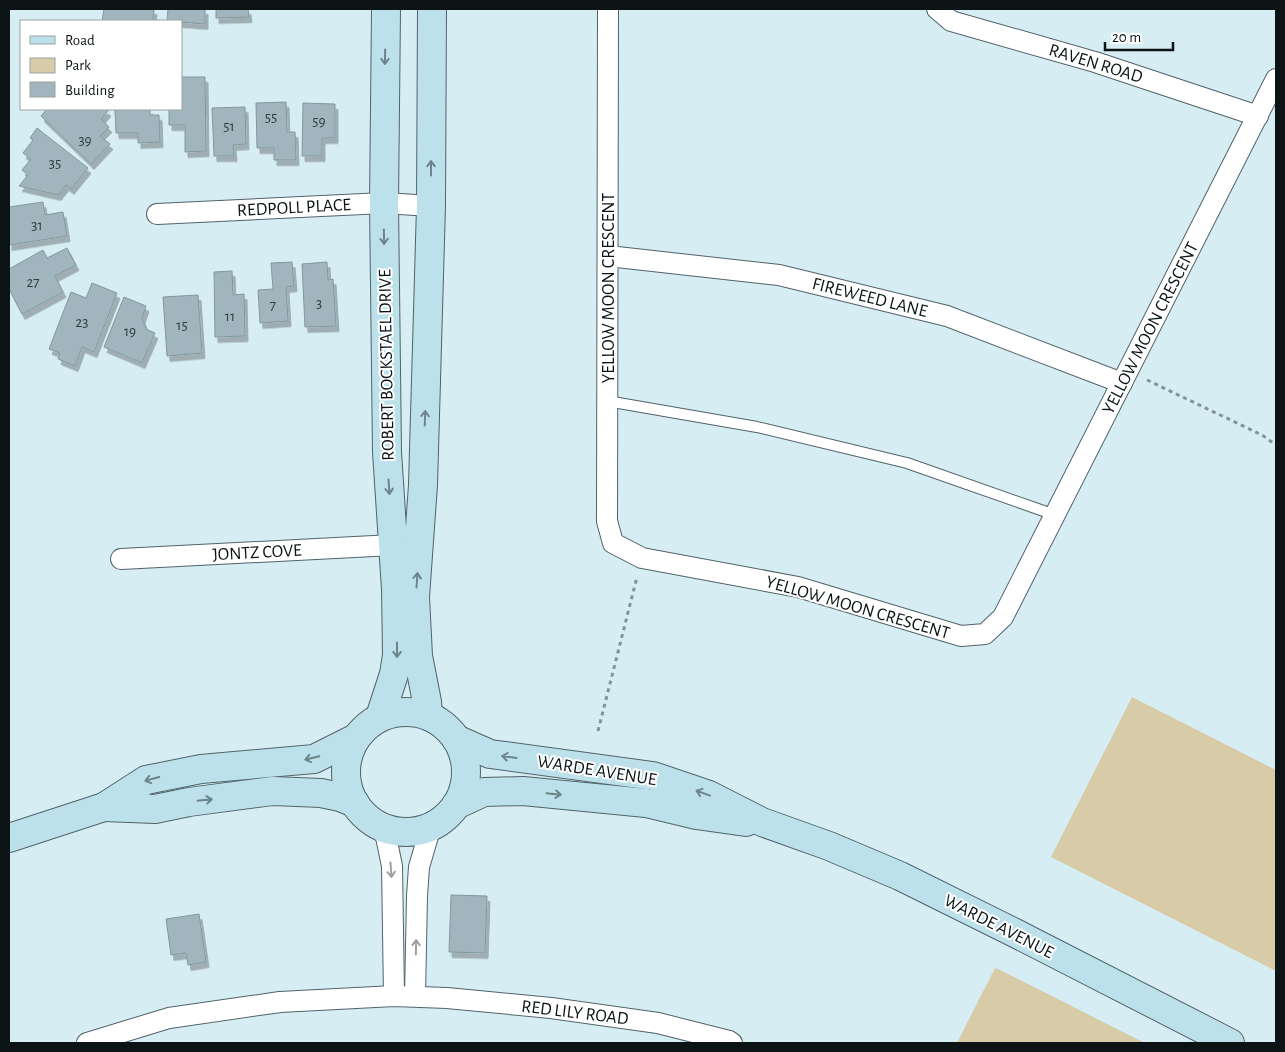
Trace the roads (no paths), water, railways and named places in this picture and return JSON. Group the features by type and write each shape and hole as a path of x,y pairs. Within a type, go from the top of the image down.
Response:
{"street":[{"name":"ROBERT BOCKSTAEL DRIVE","path":"380,717 394,674 397,655 393,546 386,452 384,203 386,9"},
{"name":"ROBERT BOCKSTAEL DRIVE","path":"428,716 418,656 416,597 424,485 431,206 432,9"},
{"name":"YELLOW MOON CRESCENT","path":"608,9 607,521 613,543 642,558 798,587 961,636 985,634 1003,617 1276,80"},
{"name":"RAVEN ROAD","path":"937,9 951,21 1096,62 1258,116"},
{"name":"REDPOLL PLACE","path":"157,214 384,203 431,206"},
{"name":"FIREWEED LANE","path":"608,256 779,275 947,316 1125,377"},
{"name":"JONTZ COVE","path":"121,559 393,546"},
{"path":"403,712 428,716 444,725 456,738 462,751 466,765 466,779 462,793 456,805 444,818 430,826 413,831 395,830 378,824 365,815 355,803 347,781 347,758 356,738 367,726 380,717 403,712"},
{"path":"9,838 104,807 146,780 201,769 314,759 356,738"},
{"name":"WARDE AVENUE","path":"456,738 490,754 653,776 709,796 762,822 829,846 900,876 1230,1043"},
{"name":"WARDE AVENUE","path":"456,805 484,792 523,790 646,803 738,822 762,822"},
{"path":"104,807 155,809 189,802 272,791 321,793 340,797 355,803"},
{"path":"378,824 386,837 392,866 394,996"},
{"path":"415,996 419,867 430,826"},
{"name":"RED LILY ROAD","path":"87,1043 169,1018 280,1002 394,996 415,996 550,1008 658,1023 732,1043"}],"lane":[{"path":"607,401 757,426 907,463 1055,515"}]}
